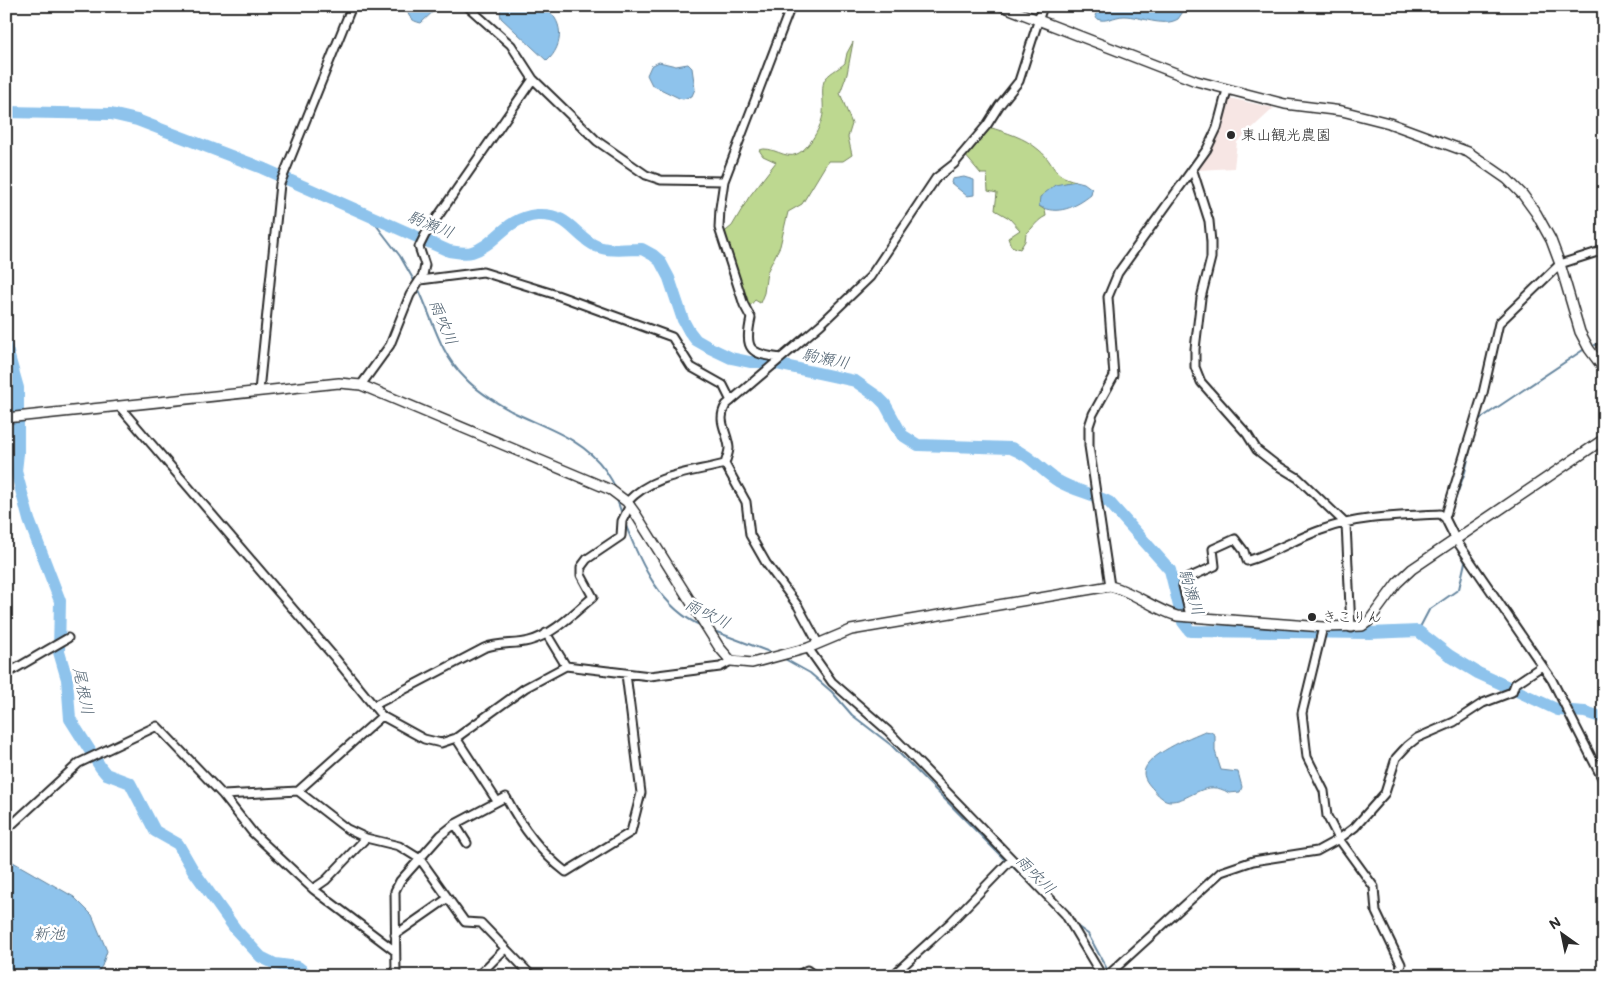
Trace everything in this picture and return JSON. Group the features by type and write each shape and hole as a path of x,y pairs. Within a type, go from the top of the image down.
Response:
{"street":[{"path":"259,392 280,184 352,6"},
{"path":"467,6 511,45 533,80 597,141 646,175 661,180 724,180"},
{"path":"779,359 756,353 749,345 748,335 752,318 744,305 719,228 724,180 791,6"},
{"path":"1002,6 1196,81 1285,104 1342,111 1389,123 1468,152 1490,165 1523,194 1545,229 1560,264 1580,332 1589,349 1604,369"},
{"path":"818,642 798,606 766,563 750,535 746,502 725,464 729,448 721,422 722,411 870,277 936,178 954,164 988,125 999,106 1019,81 1043,6"},
{"path":"361,385 390,345 418,283 425,265 419,247 421,242 533,80"},
{"path":"1110,586 1089,446 1089,426 1093,414 1112,381 1114,370 1108,297 1118,273 1193,171 1215,133 1227,90"},
{"path":"1193,171 1209,221 1211,242 1211,258 1202,298 1195,349 1195,367 1200,382 1247,434 1257,450 1298,478 1346,524 1352,628"},
{"path":"1445,518 1483,393 1499,323 1560,264 1604,250"},
{"path":"418,283 483,272 557,295 672,337 691,366 722,384 731,401"},
{"path":"8,418 339,383 361,385 611,490 626,504 713,638 731,662"},
{"path":"119,406 374,704 382,716 433,742 441,743 456,738 525,688 566,666 650,676 695,672 720,667 731,662 752,663 776,658 808,648 818,642 851,630 1110,586 1122,589 1160,611 1177,616 1323,627 1352,628 1362,626 1369,622 1397,583 1412,569 1604,439"},
{"path":"374,704 484,648 501,643 529,641 546,633 593,597 582,576 581,567 586,559 621,536 626,504 641,489 658,479 725,464"},
{"path":"1189,616 1183,586 1188,578 1215,566 1213,549 1235,539 1244,551 1246,561 1271,554 1322,529 1395,516 1440,514 1445,518 1456,540 1552,680 1604,782"},
{"path":"1323,627 1302,713 1307,757 1324,791 1327,816 1338,839 1374,886 1376,912 1401,964 1399,976"},
{"path":"546,633 566,666"},
{"path":"6,674 68,638"},
{"path":"808,648 832,682 888,731 1070,919 1102,976"},
{"path":"1107,976 1221,872 1253,861 1317,851 1338,839 1366,817 1385,793 1396,758 1407,746 1417,738 1454,722 1483,703 1513,688 1542,666"},
{"path":"396,976 396,891 400,881 455,824 506,796 522,826 566,872 631,832 641,793 626,674"},
{"path":"223,795 298,790 382,716"},
{"path":"6,830 79,763 157,726 223,795 253,832 314,888 395,950"},
{"path":"456,738 497,801"},
{"path":"298,790 333,820 366,838 399,846 420,859 465,922 481,923 528,972"},
{"path":"455,824 467,843"},
{"path":"314,888 326,880 366,838"},
{"path":"892,976 950,923 1011,860"},
{"path":"395,935 448,898"},
{"path":"478,976 505,949"},
{"path":"797,976 807,970 815,976"}],"shaded area":[{"name":"東山観光農園","path":"1229,98 1274,108 1237,142 1234,168 1198,170 1216,140"}],"green space":[{"path":"853,42 847,74 840,93 852,124 848,137 852,155 843,161 828,161 802,204 788,212 780,246 767,272 764,293 760,303 755,300 748,308 722,234 732,226 749,197 776,162 763,156 759,150 769,149 792,155 802,151 810,142 822,118 824,81 845,63 847,53"},
{"path":"989,127 1027,142 1039,150 1062,176 1076,181 1066,183 1039,206 1045,210 1046,216 1026,234 1025,241 1020,249 1011,246 1008,238 1020,230 1009,218 995,210 997,193 988,191 987,174 981,174 965,155"}],"water":[{"path":"407,6 439,6 421,23 410,18"},
{"path":"503,6 538,6 550,12 555,18 560,32 559,40 553,55 547,61 501,18 500,12"},
{"path":"1102,6 1187,6 1178,19 1159,22 1130,16 1100,20 1095,15"},
{"path":"659,62 676,66 688,64 692,68 695,89 692,96 683,99 679,98 652,85 647,75 651,66"},
{"path":"964,177 974,180 974,195 967,196 951,183 952,179"},
{"path":"1076,181 1084,183 1092,189 1091,195 1066,209 1053,210 1039,206 1040,197 1055,185"},
{"path":"1205,731 1215,735 1215,751 1221,770 1238,772 1242,787 1240,792 1229,793 1213,788 1199,791 1179,800 1169,801 1164,799 1148,784 1144,773 1146,766 1160,753"},
{"name":"新池","path":"6,858 74,897 92,915 107,951 102,966 95,976 6,976"}],"waterway":[{"name":"駒瀬川","path":"6,112 111,114 137,120 262,168 449,251 463,253 480,249 517,221 537,215 548,215 564,221 582,237 601,248 613,250 642,249 660,261 669,278 683,320 689,331 696,340 710,348 731,358 750,362 767,362 855,381 885,404 902,435 918,445 1011,448 1024,455 1058,481 1109,502 1170,570 1183,622 1190,631 1370,633 1418,631 1450,656 1478,673 1558,710 1585,712 1604,718"},
{"name":"雨吹川","path":"370,217 400,256 416,284"},
{"name":"雨吹川","path":"418,288 443,347 456,368 465,378 499,404 563,435 586,450 606,471 615,488"},
{"path":"1595,345 1604,342"},
{"name":"尾根川","path":"6,346 18,388 18,453 16,471 29,520 60,601 59,652 67,679 70,719 106,774 130,783 155,831 178,844 193,870 236,930 261,957 275,964 298,967 309,976"},
{"path":"1477,421 1583,350"},
{"path":"1450,514 1465,472 1472,442"},
{"name":"雨吹川","path":"616,497 622,514"},
{"name":"雨吹川","path":"625,523 645,569 654,583 675,608 702,626"},
{"path":"1418,631 1429,610 1459,589 1465,562 1458,549"},
{"name":"雨吹川","path":"714,631 775,654"},
{"name":"雨吹川","path":"783,658 810,673 832,692 852,715 891,745 1006,861"},
{"name":"雨吹川","path":"1010,864 1062,915"},
{"name":"雨吹川","path":"1074,924 1088,934 1108,971"}],"place":[{"name":"東山観光農園","path":"1231,135"},
{"name":"きこりん","path":"1312,617"}]}
